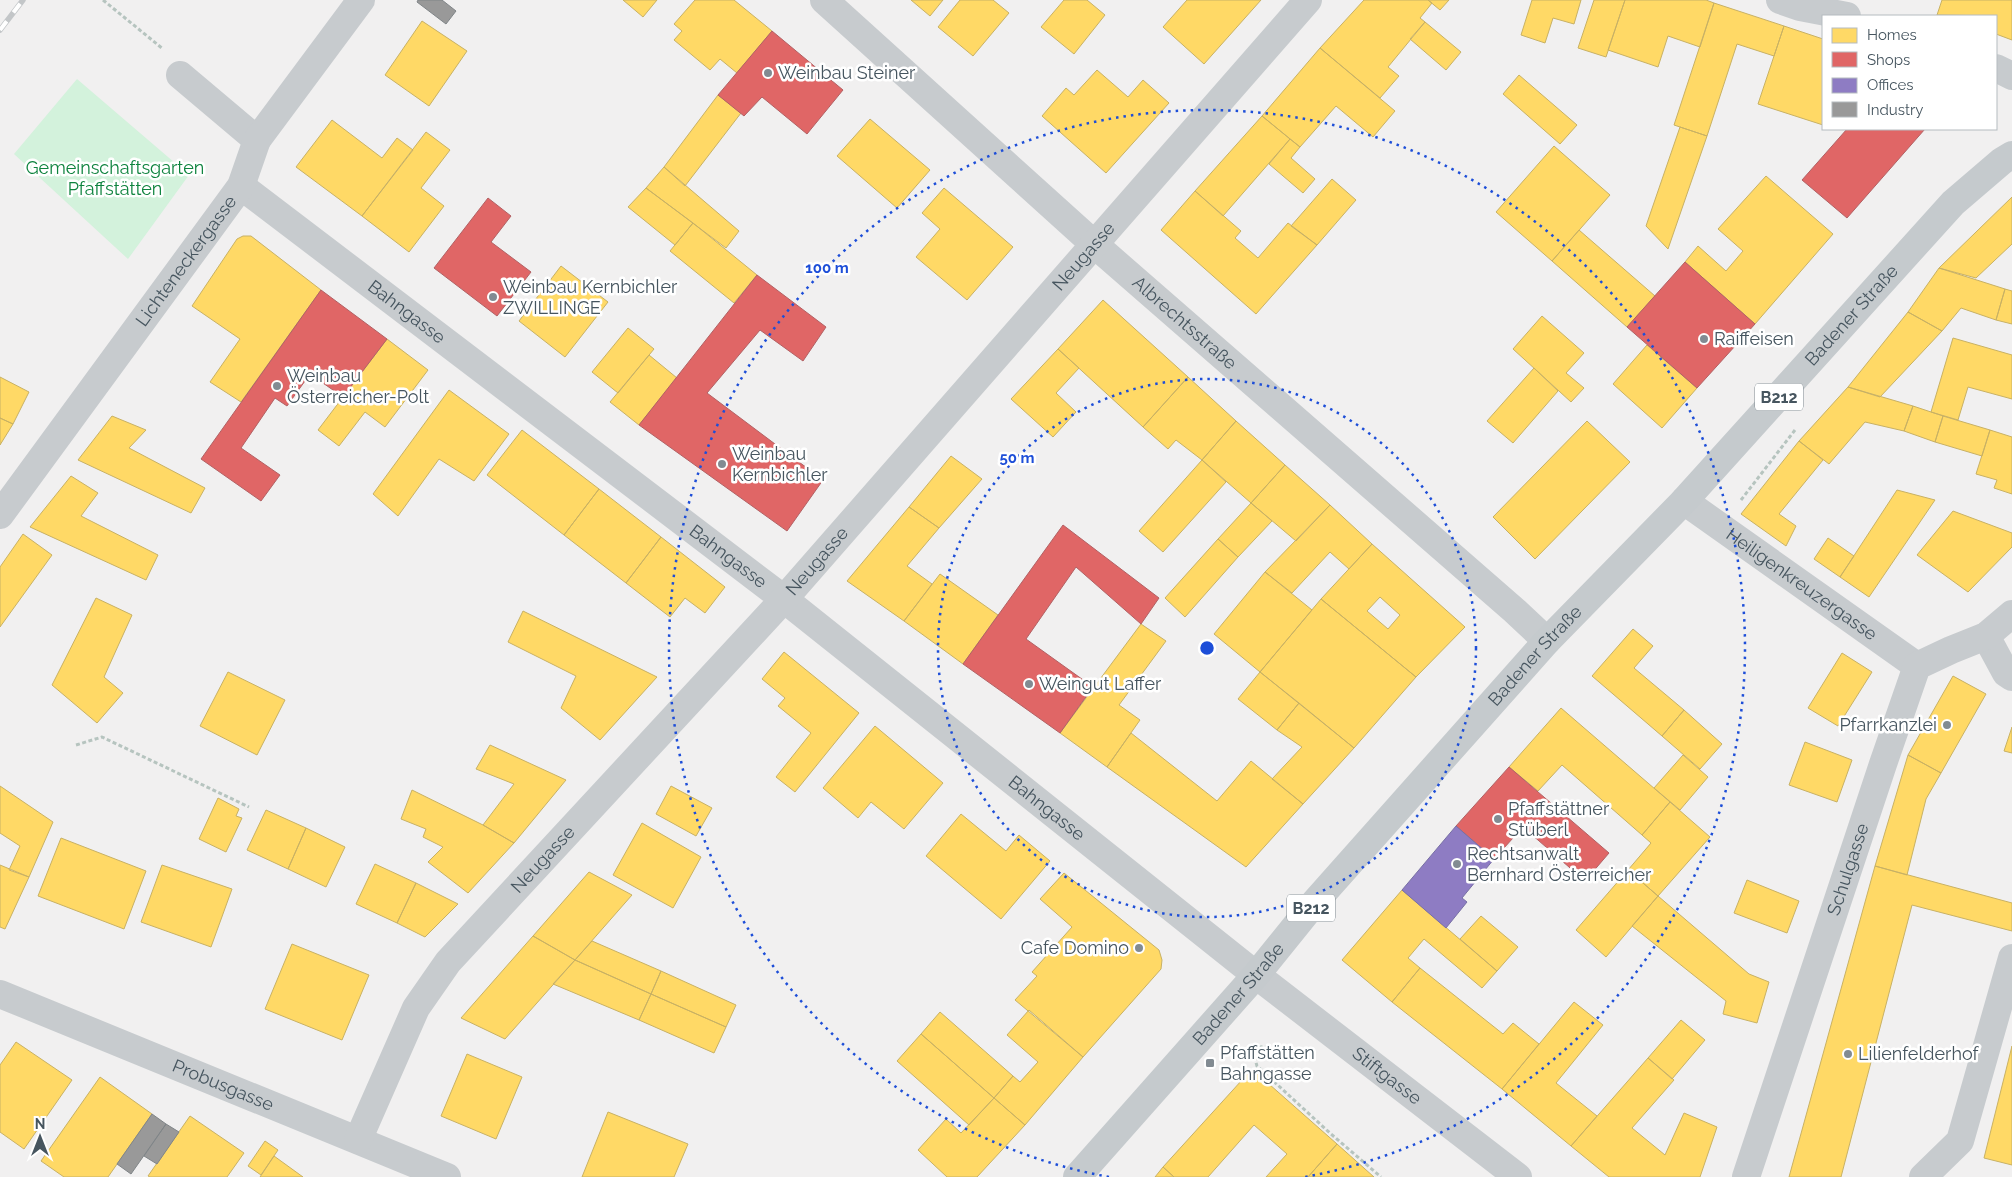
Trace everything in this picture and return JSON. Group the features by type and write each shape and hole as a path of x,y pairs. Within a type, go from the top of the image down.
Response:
{"main road":[{"name":"Badener Straße","path":"1077,1177 1256,975 1315,902 1547,641 1684,501 1953,203 2002,161 2012,155"}],"street":[{"name":"Lichteneckergasse","path":"0,515 241,186 257,140 360,0"},
{"name":"Albrechtsstraße","path":"824,0 1094,244 1547,641"},
{"name":"Neugasse","path":"358,1140 416,1008 448,962 784,599 1308,0"},
{"path":"1780,0 1800,7 1842,15"},
{"path":"1997,68 2012,76"},
{"path":"180,75 257,140"},
{"name":"Bahngasse","path":"241,186 784,599 1256,975"},
{"name":"Heiligenkreuzergasse","path":"1684,501 1917,666"},
{"path":"1917,666 1986,636 2012,614"},
{"path":"1986,636 2006,674 2012,677"},
{"name":"Schulgasse","path":"1746,1177 1917,666"},
{"path":"1923,1177 1960,1142 2012,958"},
{"name":"Stiftgasse","path":"1256,975 1518,1177"},
{"name":"Probusgasse","path":"0,994 447,1177"}],"path":[{"path":"102,0 176,58 180,75"},
{"path":"76,745 102,737 249,807"},
{"path":"1269,1046 1252,1048 1257,1066 1381,1177"}],"green space":[{"name":"Gemeinschaftsgarten Pfaffstätten","path":"77,79 189,175 128,259 14,154"}],"building: Homes":[{"path":"623,0 657,0 643,17"},
{"path":"695,0 734,0 772,31 737,73 720,59 710,70 674,40 682,31 674,24"},
{"path":"911,0 943,0 930,16"},
{"path":"960,0 993,0 1009,13 973,56 938,27"},
{"path":"1064,0 1087,0 1105,15 1074,54 1041,27"},
{"path":"1187,0 1261,0 1204,64 1163,27"},
{"path":"1364,0 1428,0 1432,3 1420,18 1425,22 1388,67 1399,76 1380,98 1320,48"},
{"path":"1428,0 1449,0 1440,10"},
{"path":"1532,0 1581,0 1574,24 1553,18 1545,43 1521,35"},
{"path":"1594,0 1625,0 1606,57 1578,48"},
{"path":"1625,0 1706,0 1714,3 1700,47 1668,36 1658,67 1608,50"},
{"path":"1942,0 2012,0 2012,40 1997,34 1997,15 1937,15"},
{"path":"1714,3 1784,26 1774,56 1737,44 1707,136 1674,125"},
{"path":"422,21 467,51 429,106 385,75"},
{"path":"1425,22 1461,52 1446,70 1410,39"},
{"path":"1784,26 1822,39 1822,125 1758,104"},
{"path":"1320,48 1395,111 1373,137 1336,106 1300,147 1262,116"},
{"path":"1097,70 1128,97 1143,80 1169,103 1106,173 1042,116 1066,88 1074,95"},
{"path":"1519,75 1577,125 1560,144 1503,94"},
{"path":"718,95 741,113 685,186 664,167"},
{"path":"1262,116 1290,139 1223,216 1195,191"},
{"path":"870,119 930,170 897,208 837,156"},
{"path":"332,120 382,158 397,138 413,150 362,216 296,167"},
{"path":"1680,127 1707,136 1668,249 1646,226"},
{"path":"426,132 450,150 421,188 444,206 409,252 362,216"},
{"path":"1290,139 1300,147 1291,158 1315,179 1303,193 1269,164"},
{"path":"1554,146 1610,195 1552,261 1496,212"},
{"path":"664,167 739,231 726,248 646,188"},
{"path":"1766,176 1833,234 1755,324 1685,262 1698,246 1726,271 1743,251 1718,229"},
{"path":"1332,179 1356,200 1317,245 1291,226"},
{"path":"646,188 693,223 675,245 628,207"},
{"path":"944,188 1013,247 967,300 916,257 940,229 922,213"},
{"path":"1195,191 1241,231 1235,238 1258,258 1288,223 1317,245 1256,314 1161,230"},
{"path":"2012,197 2012,244 1976,278 1939,268"},
{"path":"693,223 757,275 734,303 670,251"},
{"path":"1579,230 1655,296 1627,327 1552,261"},
{"path":"243,236 251,236 321,290 241,402 210,382 240,339 192,306 237,239"},
{"path":"561,266 608,302 565,357 519,321"},
{"path":"1939,268 2005,289 1996,320 1961,308 1942,331 1908,312"},
{"path":"2005,289 2012,291 2012,324 1996,320"},
{"path":"1103,300 1188,377 1143,427 1058,349"},
{"path":"1908,312 1942,331 1880,397 1848,387"},
{"path":"1542,316 1584,353 1566,373 1584,388 1571,402 1513,349"},
{"path":"628,328 654,349 618,393 592,372"},
{"path":"1953,338 2012,355 2012,399 1968,387 1958,420 1931,412"},
{"path":"387,339 428,370 385,427 365,412 339,446 318,430"},
{"path":"1647,345 1697,388 1662,428 1613,384"},
{"path":"1058,349 1079,368 1056,393 1076,412 1053,437 1011,399"},
{"path":"649,355 677,378 639,425 610,402"},
{"path":"1534,368 1558,391 1513,443 1487,421"},
{"path":"0,377 29,392 13,424 0,418"},
{"path":"1188,377 1236,421 1202,460 1176,440 1168,449 1143,427"},
{"path":"1848,387 1913,406 1904,431 1865,422 1829,464 1799,441"},
{"path":"449,390 509,434 474,481 439,459 398,516 373,494"},
{"path":"1913,406 1943,416 1935,442 1904,431"},
{"path":"112,416 146,430 129,448 205,488 191,513 78,460"},
{"path":"1943,416 1990,430 1982,456 1935,442"},
{"path":"0,418 13,424 0,445"},
{"path":"1236,421 1285,465 1251,503 1202,460"},
{"path":"1587,421 1630,462 1535,559 1493,517"},
{"path":"522,430 599,489 564,535 487,475"},
{"path":"1990,430 2012,437 2012,494 1994,488 1997,480 1976,474"},
{"path":"1799,441 1823,460 1779,514 1796,526 1786,546 1741,514"},
{"path":"951,456 982,479 939,528 909,507"},
{"path":"1202,460 1226,482 1163,552 1139,531"},
{"path":"1285,465 1330,505 1296,541 1251,503"},
{"path":"71,476 98,493 81,516 158,555 146,580 30,527"},
{"path":"599,489 661,537 626,583 564,535"},
{"path":"1897,490 1935,500 1869,597 1840,577"},
{"path":"1251,503 1272,521 1238,557 1218,539"},
{"path":"1330,505 1372,544 1349,569 1330,552 1292,593 1265,572"},
{"path":"909,507 939,528 907,566 932,584 904,621 847,581"},
{"path":"1953,511 2012,533 2012,547 1968,592 1917,555"},
{"path":"23,534 52,555 0,627 0,567"},
{"path":"661,537 725,587 705,613 685,598 670,617 626,583"},
{"path":"1828,538 1854,556 1840,577 1814,559"},
{"path":"1218,539 1238,557 1185,617 1165,598"},
{"path":"1372,544 1465,627 1416,677 1321,599","holes":["1380,597 1400,615 1388,629 1367,611"]},
{"path":"1265,572 1312,610 1260,672 1214,634"},
{"path":"940,574 998,615 963,664 904,621"},
{"path":"96,598 132,615 104,677 123,693 97,723 52,685"},
{"path":"1321,599 1416,677 1354,748 1260,672"},
{"path":"523,611 657,677 600,740 561,708 576,676 508,642"},
{"path":"1141,624 1166,641 1119,705 1140,720 1107,767 1060,733"},
{"path":"1633,629 1653,646 1634,668 1684,710 1662,736 1592,676"},
{"path":"784,652 859,713 795,792 776,777 811,733 778,706 785,698 762,679"},
{"path":"1842,653 1872,672 1838,726 1808,708"},
{"path":"228,672 285,700 257,755 200,726"},
{"path":"1260,672 1299,703 1277,730 1238,699"},
{"name":"Pfarrkanzlei","path":"1953,676 1986,694 1941,773 1908,755"},
{"path":"1299,703 1354,748 1303,804 1272,779 1302,747 1277,730"},
{"path":"1561,708 1670,802 1642,835 1562,765 1538,791 1509,767"},
{"path":"1684,710 1722,744 1700,769 1662,736"},
{"path":"875,726 943,783 904,829 871,802 858,818 823,788"},
{"path":"2012,727 2012,753 2004,751"},
{"path":"1131,733 1217,801 1251,761 1303,804 1246,867 1107,767"},
{"path":"1805,742 1852,760 1837,802 1789,785"},
{"path":"490,745 566,780 514,843 483,825 514,784 476,769"},
{"path":"1683,755 1708,777 1680,810 1654,788"},
{"path":"1908,755 1941,773 1926,799 1907,875 1875,866"},
{"path":"0,786 53,822 29,877 9,870 20,846 0,833"},
{"path":"671,786 712,808 696,836 656,814"},
{"path":"412,790 483,825 514,843 468,893 428,862 443,847 423,837 426,829 401,819"},
{"path":"218,798 239,809 236,816 242,818 226,852 199,839"},
{"path":"1670,802 1710,837 1658,896 1628,870 1651,843 1642,835"},
{"path":"266,810 306,828 288,869 247,850"},
{"path":"961,814 1006,851 1019,835 1050,861 1001,919 926,856"},
{"path":"642,823 701,857 673,908 613,875"},
{"path":"306,828 345,847 326,887 288,869"},
{"path":"61,838 146,871 124,929 38,896"},
{"path":"375,864 416,883 397,923 356,904"},
{"path":"0,865 29,877 5,929 0,927"},
{"path":"162,865 232,889 211,947 141,922"},
{"name":"Lilienfelderhof","path":"1875,866 2012,903 2012,931 1912,905 1841,1177 1789,1177"},
{"path":"1628,870 1658,896 1606,957 1576,930"},
{"path":"589,872 632,895 575,960 533,936"},
{"path":"1064,873 1159,950 1162,960 1161,969 1083,1057 1015,1000 1037,976 1032,972 1072,927 1040,899"},
{"path":"1747,880 1799,901 1787,933 1734,913"},
{"path":"416,883 458,904 425,937 397,923"},
{"path":"1402,890 1497,971 1482,988 1424,939 1408,958 1420,968 1392,1002 1342,960"},
{"path":"1658,896 1749,974 1769,982 1757,1023 1723,1014 1726,1001 1632,926"},
{"path":"1481,916 1518,947 1497,971 1460,939"},
{"path":"533,936 575,960 505,1039 461,1018"},
{"path":"592,941 661,971 651,994 575,960"},
{"path":"292,944 369,975 342,1040 265,1009"},
{"path":"575,960 651,994 639,1020 553,984"},
{"path":"1420,968 1503,1034 1513,1023 1539,1044 1502,1089 1392,1002"},
{"path":"661,971 736,1005 726,1027 651,994"},
{"path":"651,994 726,1027 714,1053 639,1020"},
{"path":"1574,1002 1603,1025 1556,1083 1597,1116 1571,1146 1502,1089"},
{"path":"1029,1010 1083,1057 1025,1125 994,1098 1013,1076 1020,1082 1038,1062 1007,1035"},
{"path":"940,1012 1013,1076 994,1098 921,1034"},
{"path":"1681,1020 1705,1040 1672,1079 1648,1058"},
{"path":"921,1034 994,1098 969,1125 897,1061"},
{"path":"16,1042 72,1080 24,1149 0,1132 0,1065"},
{"path":"2012,1046 2012,1165 1984,1158"},
{"path":"467,1054 522,1077 496,1139 441,1116"},
{"path":"1648,1058 1674,1080 1632,1128 1665,1155 1684,1113 1717,1127 1700,1177 1609,1177 1571,1146"},
{"path":"1252,1069 1337,1144 1308,1177 1266,1177 1287,1154 1254,1125 1208,1177 1174,1177 1163,1167"},
{"path":"100,1077 152,1114 108,1177 64,1177 41,1161"},
{"path":"994,1098 1025,1125 977,1177 947,1177 918,1150 946,1119 961,1133"},
{"path":"608,1112 688,1144 674,1177 582,1177"},
{"path":"190,1116 244,1153 227,1177 148,1176"},
{"path":"265,1141 278,1150 261,1175 248,1166"},
{"path":"1337,1144 1374,1177 1308,1177"},
{"path":"274,1156 303,1177 260,1177"},
{"path":"1163,1167 1174,1177 1155,1177"}],"building: Shops":[{"path":"772,31 843,90 807,134 762,97 744,116 718,95"},
{"path":"1846,130 1924,130 1847,218 1802,180"},
{"path":"488,198 511,216 491,242 531,272 497,316 434,268"},
{"path":"1685,262 1755,324 1697,388 1627,327"},
{"path":"757,275 826,327 803,361 760,330 707,393 823,480 787,531 639,425"},
{"name":"Weinbau Österreicher-Polt","path":"321,290 387,339 343,397 310,374 287,406 275,398 241,448 280,475 261,501 201,459"},
{"path":"1063,525 1159,598 1141,624 1076,567 1026,639 1093,687 1060,733 963,664"},
{"path":"1509,767 1609,853 1585,881 1523,827 1494,859 1456,826"}],"building: Offices":[{"path":"1456,826 1494,859 1462,898 1467,902 1446,928 1402,890"}],"building: Industry":[{"path":"418,0 442,0 456,11 446,24 417,2"},
{"path":"152,1114 166,1124 131,1174 117,1164"},
{"path":"166,1124 179,1132 157,1164 144,1156"}],"railway":[{"path":"0,30 23,0"}],"place":[{"name":"Weinbau Steiner","path":"768,73"},
{"name":"Weinbau Kernbichler ZWILLINGE","path":"493,297"},
{"name":"Raiffeisen","path":"1704,339"},
{"name":"Weinbau Österreicher-Polt","path":"277,386"},
{"name":"Weinbau Kernbichler","path":"722,464"},
{"name":"Weingut Laffer","path":"1029,684"},
{"name":"Pfarrkanzlei","path":"1947,725"},
{"name":"Pfaffstättner Stüberl","path":"1498,819"},
{"name":"Rechtsanwalt Bernhard Österreicher","path":"1457,864"},
{"name":"Cafe Domino","path":"1139,948"},
{"name":"Lilienfelderhof","path":"1848,1054"},
{"name":"Pfaffstätten Bahngasse","path":"1210,1063"}]}
